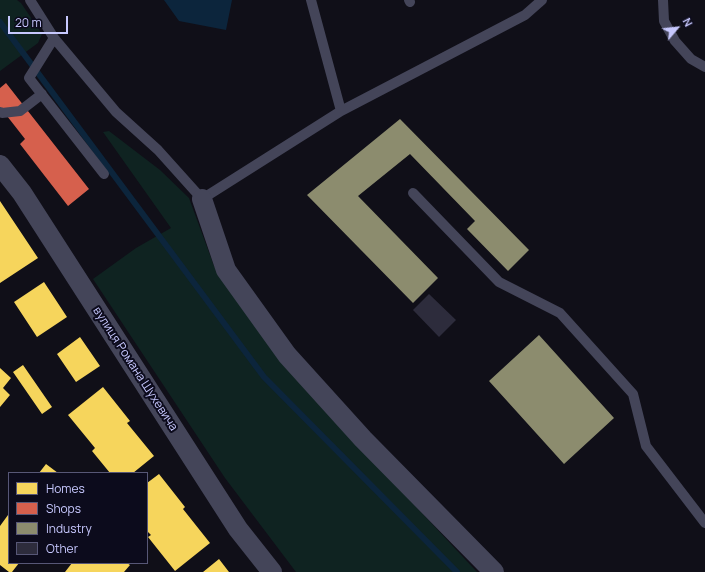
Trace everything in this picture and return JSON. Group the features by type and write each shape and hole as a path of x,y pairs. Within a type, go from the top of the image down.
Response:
{"street":[{"name":"вулиця Романа Шухевича","path":"0,165 22,193 238,529 272,572"},
{"path":"202,199 226,270 287,355 363,439 494,572"}],"lane":[{"path":"30,0 54,38 116,112 158,150 202,199 341,111 525,14 542,0"},
{"path":"311,0 341,111"},
{"path":"663,0 664,21 675,41 691,59 705,67"},
{"path":"54,38 29,78 104,174"},
{"path":"0,112 20,111 42,94"},
{"path":"413,193 499,282 560,313 633,394 646,446 705,523"}],"green space":[{"path":"0,0 17,0 21,3 42,34 38,43 0,71"},
{"path":"109,131 160,170 189,198 214,266 280,361 477,572 296,572 225,478 93,279 136,248 171,228 103,132"}],"water":[{"path":"164,0 232,0 226,30 179,21"}],"building: Homes":[{"path":"0,201 38,258 0,283"},
{"path":"44,282 67,317 37,337 14,302"},
{"path":"80,337 100,366 76,382 57,354"},
{"path":"23,365 52,407 42,414 13,372"},
{"path":"0,368 11,378 3,388 10,395 0,407"},
{"path":"103,387 130,421 127,423 154,456 134,472 109,472 92,451 95,448 68,415"},
{"path":"46,464 57,472 40,472"},
{"path":"159,474 185,507 183,509 210,543 175,571 148,537 151,535 148,532 148,482"},
{"path":"8,515 8,564 18,564 12,572 9,572 0,565 0,526"},
{"path":"219,559 229,572 203,572"},
{"path":"71,564 130,565 124,572 65,572"}],"building: Shops":[{"path":"6,83 89,189 68,206 20,144 25,139 0,107 0,88"}],"building: Industry":[{"path":"400,119 529,250 508,271 467,229 475,221 410,154 358,196 438,278 413,303 307,195"},
{"path":"539,335 614,418 564,464 489,381"}],"building: Other":[{"path":"429,294 456,320 439,337 413,310"}],"waterway":[{"path":"0,22 264,377 457,572"}]}
